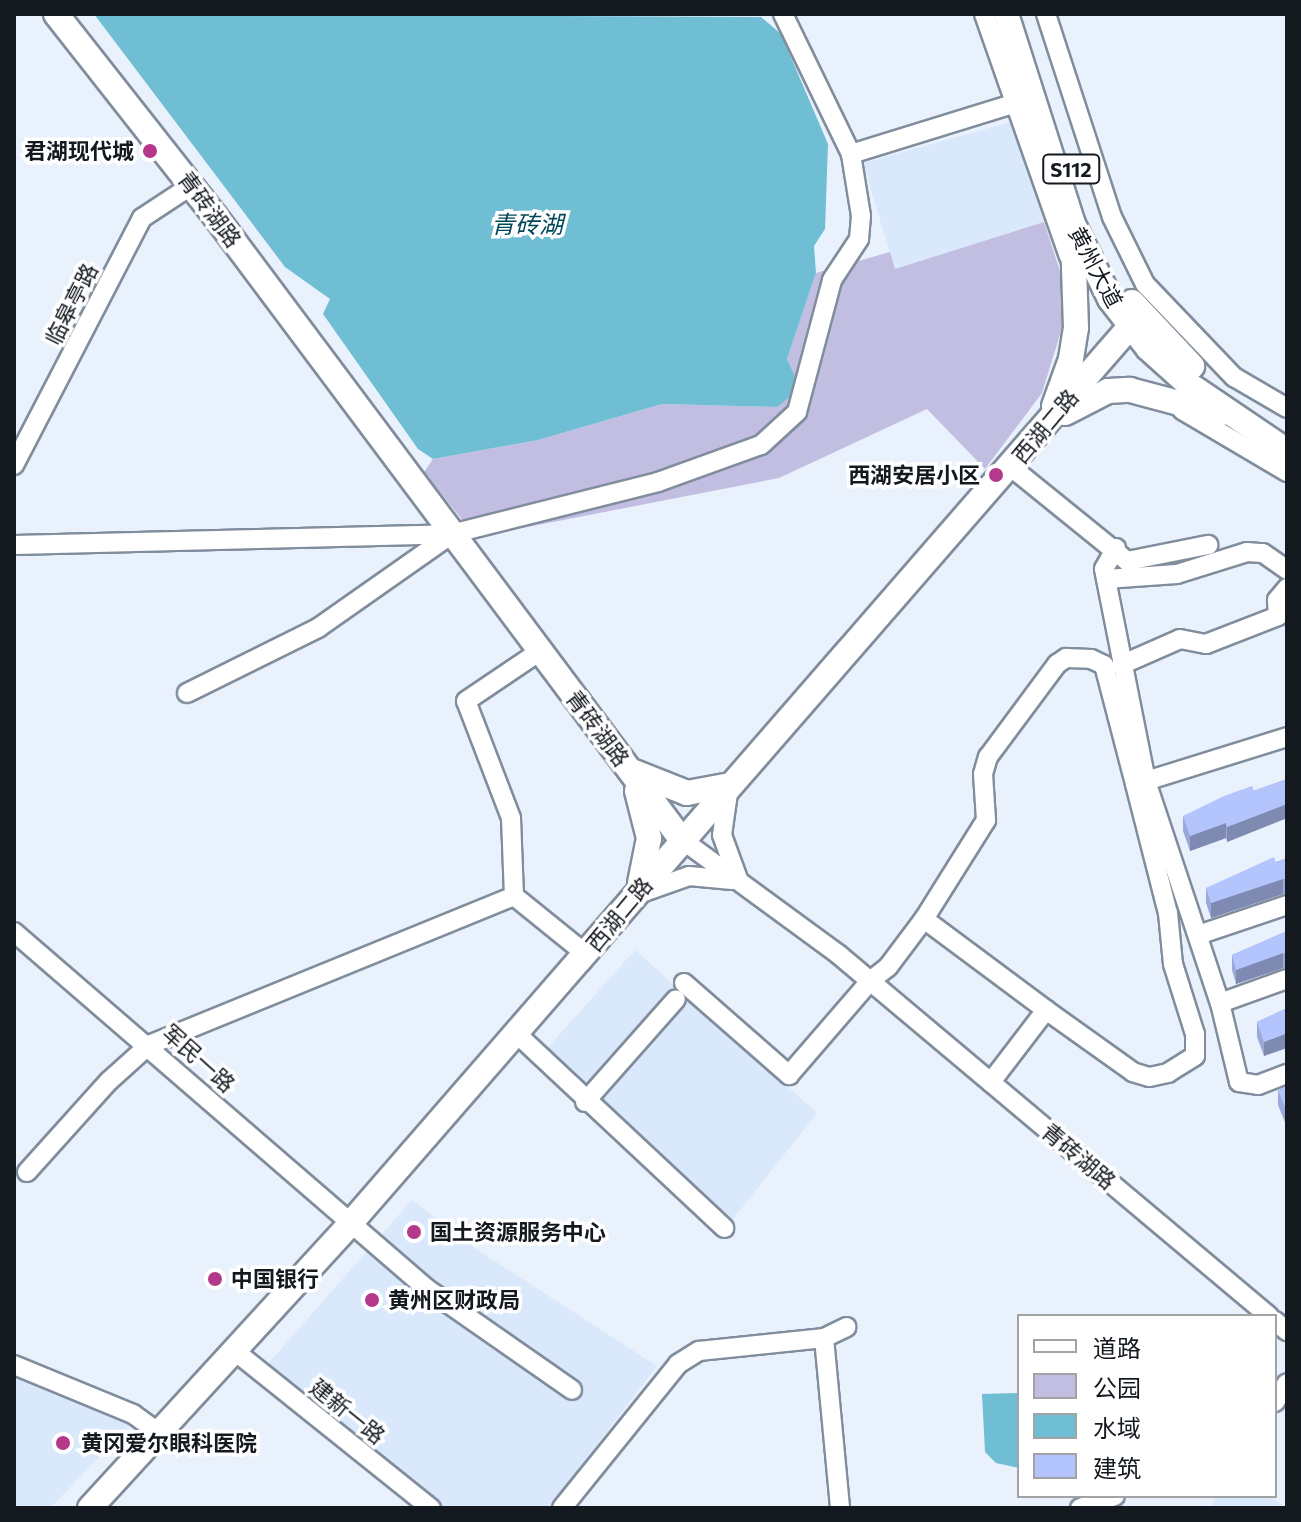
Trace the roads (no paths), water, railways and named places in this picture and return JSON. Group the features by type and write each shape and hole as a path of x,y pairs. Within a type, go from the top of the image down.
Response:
{"main road":[{"name":"青砖湖路","path":"56,14 192,185 681,839"},
{"name":"黄州大道","path":"1006,14 1073,224 1135,321 1232,417 1287,451"},
{"name":"黄州大道","path":"1021,14 1095,237 1135,321 1206,380 1287,432"},
{"path":"1046,425 1071,359 1075,273 1073,224"},
{"name":"西湖二路","path":"90,1508 349,1225 586,954 681,839 1011,467 1135,321"},
{"path":"1046,425 1108,391 1162,398 1232,417"},
{"path":"630,770 687,793 730,785"},
{"path":"630,770 649,838 648,864 635,896"}],"street":[{"path":"14,545 451,534 658,482 761,445 788,425 803,400 832,280 859,239 861,216 851,154 783,14"},
{"path":"984,14 1013,104 1075,273"},
{"path":"1046,14 1112,217 1145,284 1234,377 1287,408"},
{"path":"851,154 1013,104"},
{"name":"临皋亭路","path":"14,465 142,218 192,185"},
{"path":"1162,398 1287,472"},
{"path":"1011,467 1116,548 1127,561 1208,545"},
{"path":"187,693 318,628 451,534"},
{"path":"1116,548 1107,559 1106,579 1146,781 1220,1003 1239,1082 1258,1085 1287,1074"},
{"path":"1106,579 1177,574 1247,552 1263,553 1287,570"},
{"path":"1121,665 1180,639 1206,644 1278,616 1277,600 1287,588"},
{"path":"540,651 466,701 511,818 514,896 586,954"},
{"path":"585,1102 680,991 789,1075 870,981 888,967 924,919 986,820 983,774 988,757 1057,664 1077,657 1104,665 1168,913 1173,964 1195,1034 1195,1056 1168,1073 1149,1077 1133,1072 924,919"},
{"path":"1146,781 1287,737"},
{"path":"635,896 689,876 739,882 722,835 730,785"},
{"name":"青砖湖路","path":"681,839 870,981 1267,1314"},
{"path":"27,1172 109,1081 149,1045 514,896"},
{"path":"1198,935 1287,905"},
{"name":"军民一路","path":"14,932 149,1045 349,1225 426,1288 572,1390"},
{"path":"1220,1003 1287,979"},
{"path":"991,1082 1046,1010"},
{"path":"517,1034 585,1102 724,1228"},
{"path":"562,1508 678,1364 699,1351 824,1338 847,1327"},
{"path":"824,1338 840,1508"},
{"name":"建新一路","path":"236,1352 431,1508"},
{"path":"14,1365 133,1414 159,1433"},
{"path":"1080,1508 1109,1498"}],"water":[{"name":"青砖湖","path":"94,14 761,17 781,34 828,144 825,229 814,246 816,273 787,359 795,376 792,395 777,407 662,404 538,440 433,459 418,449 323,314 330,299 285,267"},
{"path":"1017,1393 1017,1468 996,1463 985,1452 982,1394"}],"place":[{"name":"君湖现代城","path":"150,151"},
{"name":"西湖安居小区","path":"996,475"},
{"name":"国土资源服务中心","path":"414,1232"},
{"name":"中国银行","path":"215,1279"},
{"name":"黄州区财政局","path":"372,1300"},
{"name":"黄冈爱尔眼科医院","path":"63,1443"}]}
